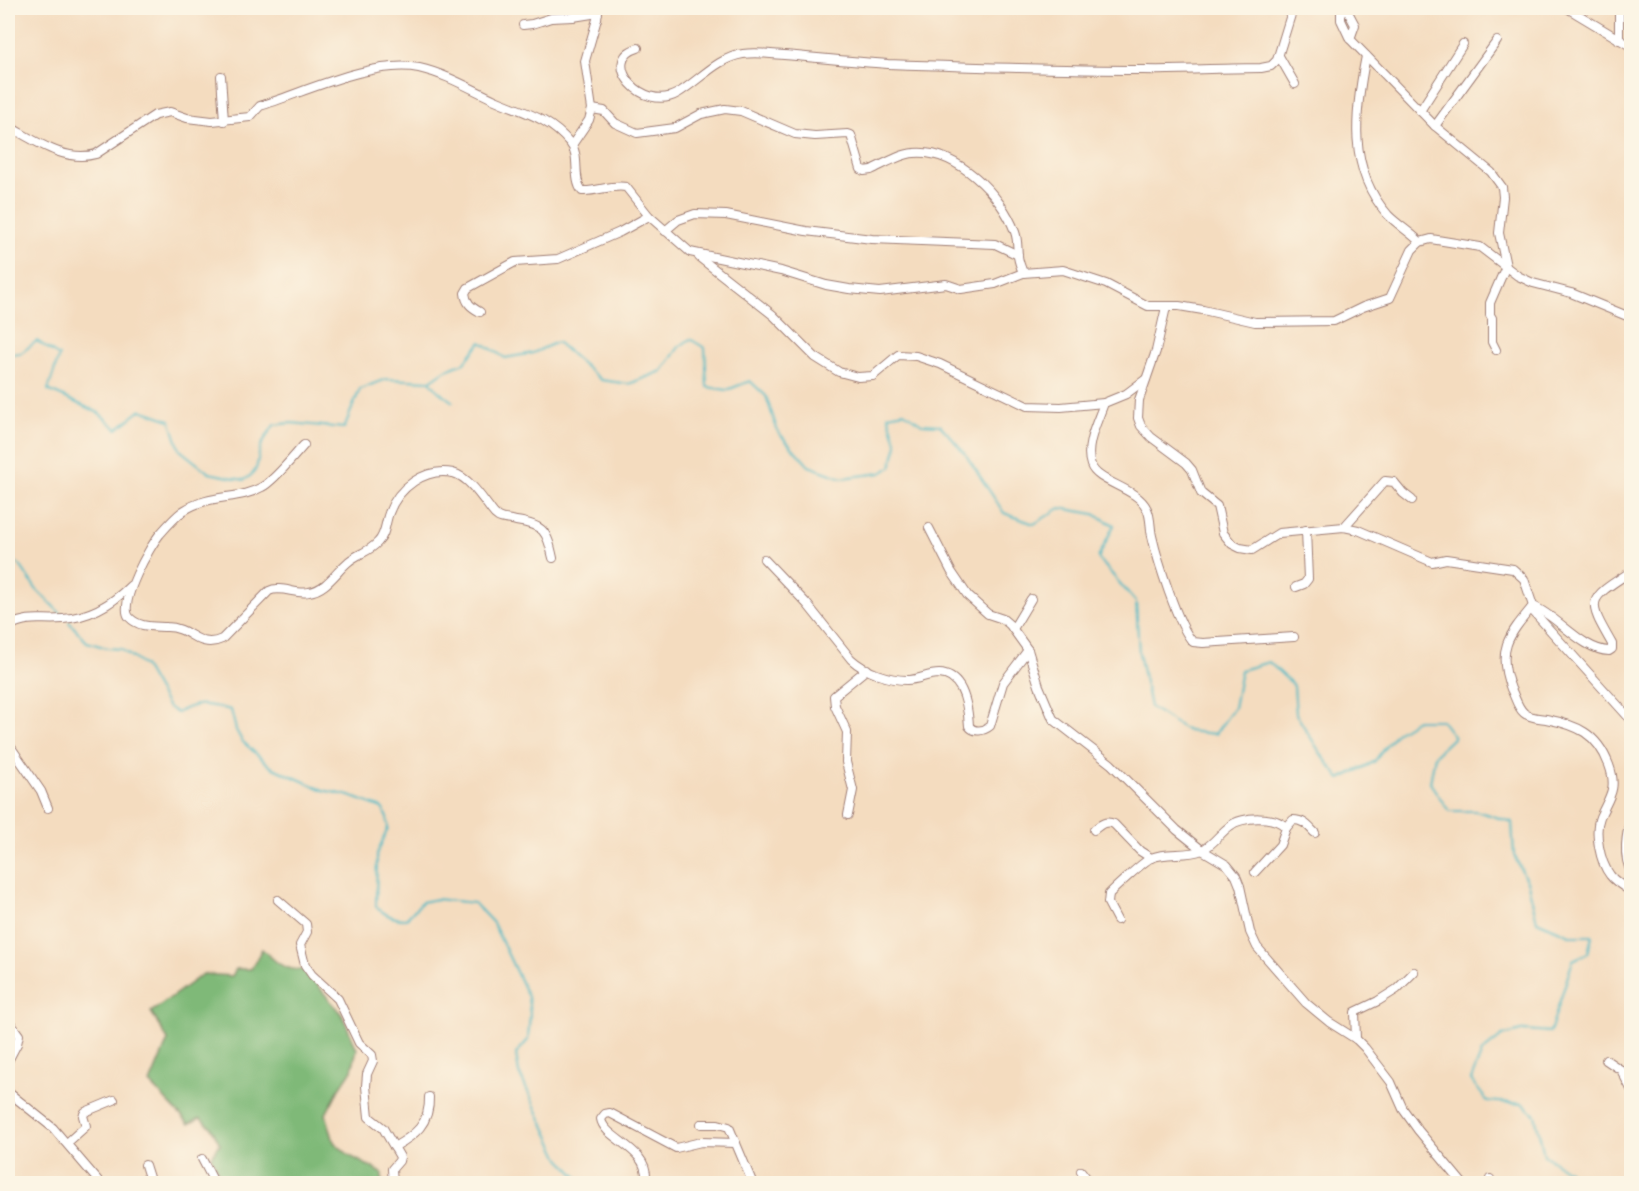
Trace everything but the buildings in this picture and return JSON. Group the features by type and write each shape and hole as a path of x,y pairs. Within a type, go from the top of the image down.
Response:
{"street":[{"path":"638,48 631,50 625,57 622,66 624,74 639,92 662,99 677,94 722,61 747,53 885,64 1145,70 1261,69 1271,66 1279,56 1293,8"},
{"path":"1341,8 1341,20 1350,39 1435,126 1491,172 1502,187 1499,233 1506,266 1490,303 1492,342 1496,350"},
{"path":"1346,8 1355,25 1350,39"},
{"path":"1567,8 1632,47"},
{"path":"1619,8 1619,40"},
{"path":"523,25 551,18 573,17 598,10 585,61 592,110 589,120 572,145"},
{"path":"1435,126 1497,41"},
{"path":"1420,111 1463,44"},
{"path":"1279,56 1295,84"},
{"path":"1366,56 1359,93 1356,130 1361,167 1371,189 1387,214 1420,242"},
{"path":"8,126 67,155 86,157 96,154 162,112 170,112 187,118 224,121 250,117 260,106 362,73 388,67 408,67 431,71 546,121 572,145 577,178 582,191 626,187 649,216 684,249 698,255 781,271 826,285 871,292 946,284 961,289 995,284 1023,273 1067,271 1106,284 1142,304 1157,308 1166,306 1203,309 1251,321 1316,319 1334,321 1363,306 1390,298 1409,254 1420,242 1431,239 1471,244 1486,251 1518,276 1533,283 1571,292 1632,318"},
{"path":"221,76 224,121"},
{"path":"592,110 604,111 615,123 637,133 675,128 701,114 725,109 741,111 795,134 815,136 848,134 851,135 861,169 865,171 911,153 947,158 974,177 996,200 1015,231 1023,273"},
{"path":"665,231 678,220 702,213 726,215 806,231 872,239 992,244 1018,255"},
{"path":"480,312 471,307 466,300 465,293 468,288 515,262 558,259 620,232 649,216"},
{"path":"698,255 773,315 815,357 839,372 858,377 873,376 898,355 906,355 940,364 1028,406 1061,407 1104,403 1126,394 1147,378"},
{"path":"1166,306 1137,408 1138,418 1141,426 1156,442 1189,466 1200,493 1217,506 1222,531 1232,544 1252,550 1280,533 1344,527 1358,530 1432,562 1446,559 1514,568 1524,579 1532,608 1632,721"},
{"path":"1104,403 1092,438 1091,465 1098,475 1122,486 1147,508 1152,538 1178,617 1193,642 1294,637"},
{"path":"304,446 269,482 259,489 201,502 176,517 152,546 133,583 126,608 129,617 142,626 180,628 203,642 213,643 222,639 269,591 277,589 311,592 325,585 348,561 365,554 380,540 391,506 406,486 420,478 448,472 464,478 496,516 526,522 542,529 549,542 553,558"},
{"path":"1344,527 1385,481 1394,482 1403,494 1412,500"},
{"path":"929,528 951,571 968,596 988,614 1003,619 1014,629 1028,650 1039,686 1056,722 1111,764 1177,830 1202,850 1227,865 1236,876 1246,906 1250,932 1257,948 1306,1003 1329,1022 1356,1039 1391,1082 1404,1109 1418,1130 1463,1184"},
{"path":"1296,587 1304,584 1308,579 1306,530"},
{"path":"764,559 800,596 851,660 889,677 906,680 938,674 950,678 958,685 964,696 969,727 982,731 992,724 1003,683 1028,650"},
{"path":"1532,608 1548,613 1592,647 1609,651 1612,644 1596,615 1594,603 1600,594 1632,571"},
{"path":"8,626 26,619 60,620 92,612 112,602 133,583"},
{"path":"1014,629 1031,599"},
{"path":"1532,608 1504,648 1508,681 1523,712 1533,717 1573,725 1581,729 1595,742 1609,764 1613,789 1598,823 1601,854 1610,874 1632,892"},
{"path":"848,815 853,790 846,762 847,732 835,706 834,696 867,669"},
{"path":"8,743 14,756 40,791 48,808"},
{"path":"1632,816 1626,854 1627,864 1632,873"},
{"path":"1117,920 1108,903 1109,894 1151,858 1202,850 1230,825 1239,821 1273,819 1281,822 1286,828"},
{"path":"1255,872 1280,845 1286,828 1293,820 1305,822 1314,833"},
{"path":"1094,830 1102,823 1114,824 1151,858"},
{"path":"278,900 306,924 307,932 300,945 306,965 312,975 338,999 359,1043 372,1055 373,1061 367,1074 366,1086 369,1117 383,1128 400,1159 392,1169 393,1184"},
{"path":"1356,1039 1355,1014 1358,1009 1383,998 1403,984 1414,972"},
{"path":"8,1020 19,1035 8,1061"},
{"path":"1606,1060 1621,1070 1632,1091"},
{"path":"8,1092 53,1128 100,1184"},
{"path":"394,1147 422,1126 429,1113 429,1097"},
{"path":"67,1143 86,1126 83,1116 85,1112 114,1100"},
{"path":"642,1184 646,1178 644,1166 635,1152 603,1126 601,1119 605,1114 610,1113 676,1148 701,1142 736,1143"},
{"path":"701,1124 726,1125 731,1130 753,1184"},
{"path":"202,1159 215,1184"},
{"path":"145,1165 153,1184"},
{"path":"1081,1171 1090,1184"}],"green space":[{"path":"262,949 281,965 291,969 305,970 342,1015 357,1049 352,1070 326,1114 334,1142 350,1156 382,1173 382,1183 224,1183 211,1156 220,1144 211,1127 200,1118 189,1124 150,1083 168,1040 151,1012 203,974 232,976 236,969 251,969"}],"waterway":[{"path":"430,381 446,370 464,363 481,342 505,358 533,353 557,342 601,380 629,384 662,371 679,347 690,339 705,348 707,387 727,390 750,381 766,396 778,432 809,466 842,478 881,473 891,467 897,445 888,415 904,412 922,424 940,425 964,452 1004,513 1034,524 1060,508 1094,514 1114,525 1098,558 1136,602 1139,653 1150,707 1188,731 1215,734 1234,708 1241,670 1269,662 1294,686 1296,714 1340,779 1374,762 1396,733 1417,720 1441,720 1454,737 1435,755 1430,783 1449,811 1476,811 1512,822 1514,855 1528,884 1537,921 1572,936 1592,936 1588,953 1573,960 1550,1032 1525,1030 1502,1036 1482,1052 1471,1080 1487,1101 1523,1104 1535,1115 1544,1155 1587,1184"},
{"path":"8,354 21,353 37,341 59,356 48,390 99,413 117,429 141,410 170,420 180,450 209,473 244,480 256,469 261,446 274,425 291,423 344,428 360,389 386,379 430,381 438,391 453,402"},
{"path":"8,558 20,565 36,589 63,616"},
{"path":"69,622 87,642 107,648 121,649 144,666 167,706 177,713 197,705 231,710 236,730 242,741 271,767 323,790 350,796 382,808 387,817 388,828 377,854 376,906 382,912 389,916 406,919 422,902 436,899 474,903 493,923 528,997 530,1014 528,1040 516,1054 519,1073 560,1159 584,1184"}]}
